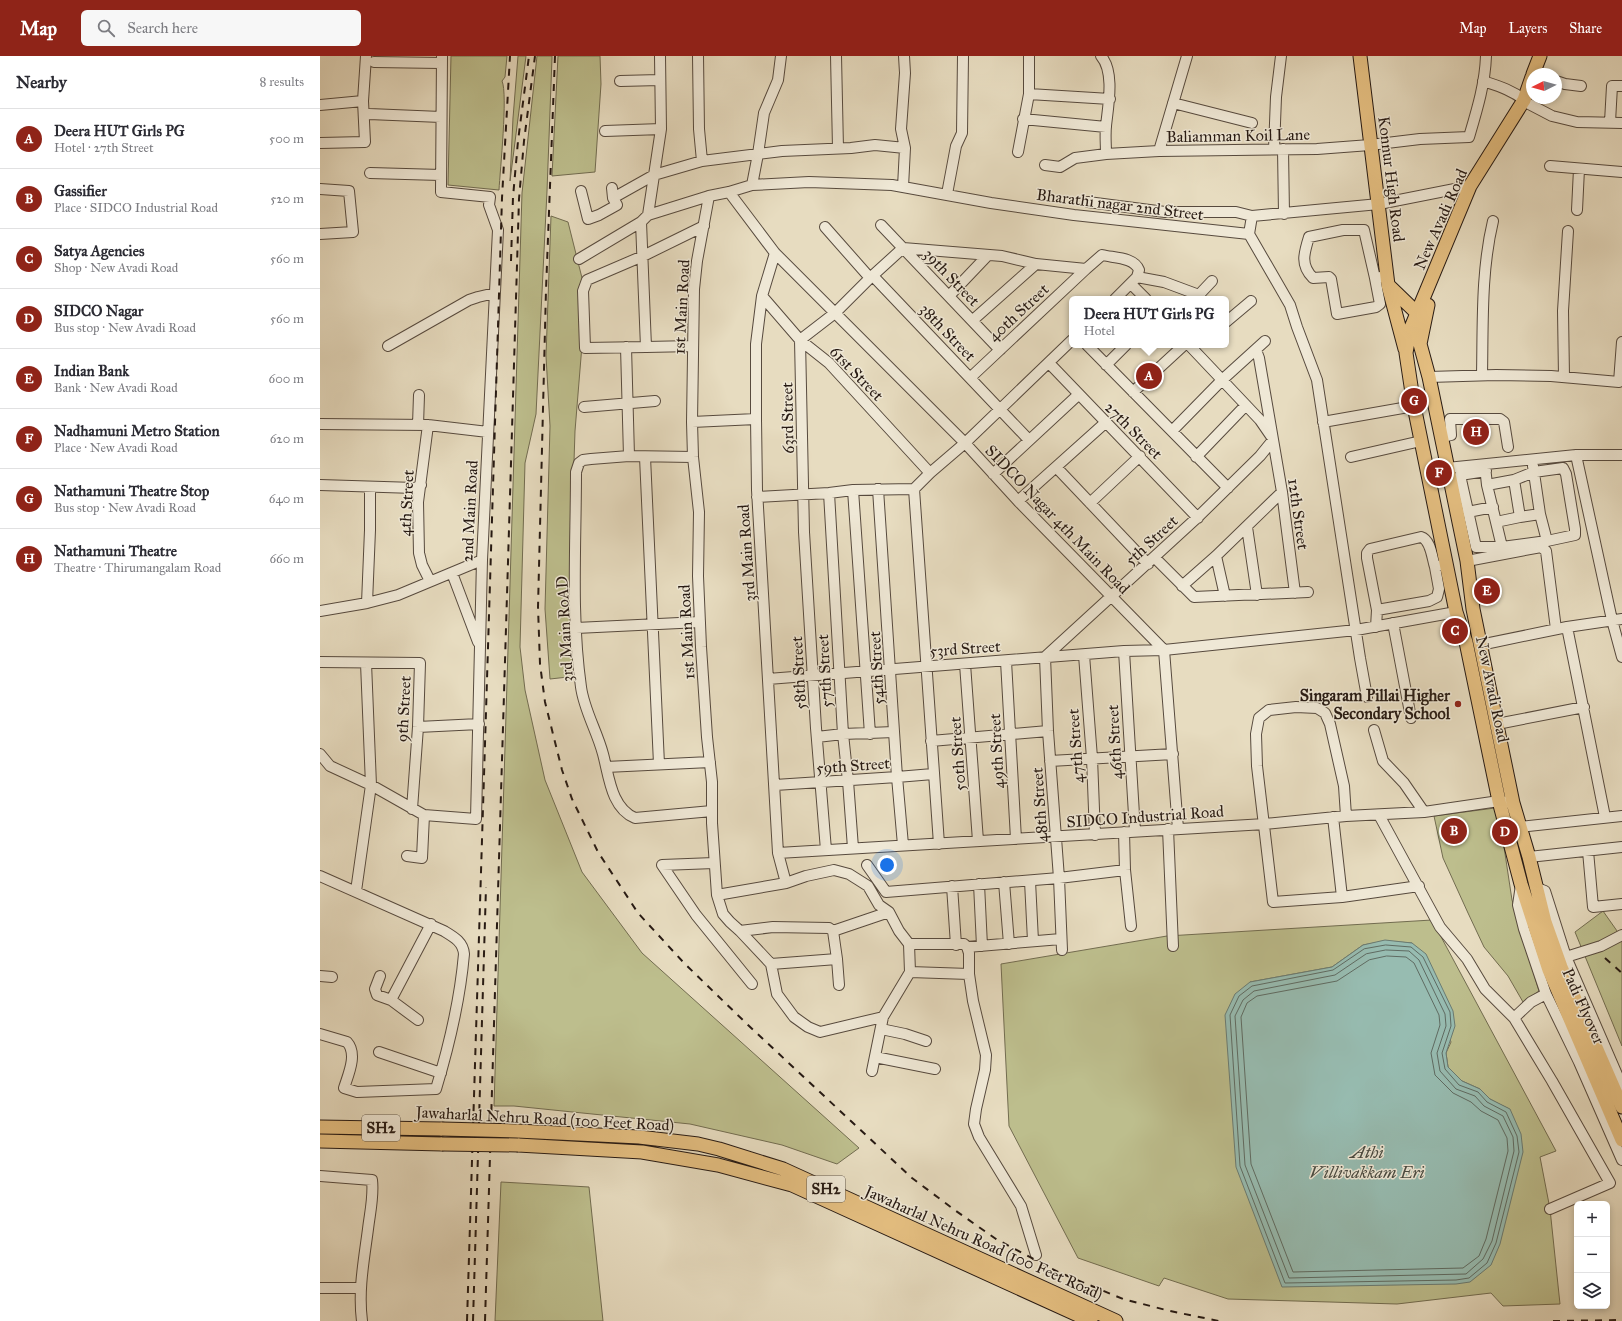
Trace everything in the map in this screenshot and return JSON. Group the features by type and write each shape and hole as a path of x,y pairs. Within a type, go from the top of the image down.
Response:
{"main road":[{"name":"Konnur High Road","path":"1360,56 1370,145 1379,204 1383,279 1411,347"},
{"path":"1535,68 1540,56"},
{"path":"1541,68 1546,56"},
{"name":"New Avadi Road","path":"1521,884 1499,801 1466,642 1441,565 1414,406 1411,347 1421,316 1470,186 1526,103"},
{"name":"New Avadi Road","path":"1421,316 1427,308 1439,282 1477,187 1526,103"},
{"path":"1383,279 1421,316"},
{"name":"New Avadi Road","path":"1411,347 1429,377 1467,561 1473,608 1480,645 1513,803 1530,857 1537,888"},
{"name":"Padi Flyover","path":"1521,884 1534,906 1622,1107"},
{"name":"Padi Flyover","path":"1537,888 1534,906 1549,970 1622,1140"},
{"name":"Jawaharlal Nehru Road (100 Feet Road)","path":"320,1127 517,1131 639,1137 698,1144 783,1169 1116,1321"},
{"name":"Jawaharlal Nehru Road (100 Feet Road)","path":"320,1141 518,1145 642,1152 718,1165 792,1185 1090,1321"}],"street":[{"path":"646,347 643,256 644,218 654,175 661,129 660,56"},
{"path":"698,56 699,129 702,161"},
{"path":"752,185 764,113 778,80 781,56"},
{"path":"836,56 838,148"},
{"path":"902,187 905,148 901,129 905,74 904,56"},
{"path":"947,194 956,146 962,133 963,56"},
{"path":"1018,152 1023,119 1029,94 1029,56"},
{"path":"1101,56 1106,61 1110,99 1106,127 1106,154"},
{"path":"1159,151 1187,56"},
{"path":"1281,56 1276,97 1284,214"},
{"path":"1486,56 1483,81 1505,88 1526,99"},
{"path":"320,143 365,142 363,101 370,59 442,60 441,175 370,173"},
{"path":"620,81 660,80"},
{"name":"Baliamman Koil Lane","path":"1046,165 1060,166 1075,158 1106,154 1370,145 1420,139 1469,137 1479,106 1483,81"},
{"path":"1562,83 1581,86"},
{"path":"1610,122 1612,86 1622,86"},
{"path":"1029,94 1110,99"},
{"path":"320,105 363,101"},
{"path":"1173,103 1252,123"},
{"path":"1534,104 1552,116 1577,122 1622,123"},
{"path":"369,114 441,117"},
{"path":"1023,119 1106,127"},
{"path":"605,131 661,129"},
{"path":"581,191 588,219 600,215 617,205 612,193 654,175 702,161 782,151 875,145 905,148"},
{"path":"1550,166 1622,172"},
{"path":"1577,210 1579,168"},
{"name":"2nd Main Road","path":"424,815 476,819 482,560 498,230 489,205 490,197 441,192 441,175"},
{"name":"Bharathi nagar 2nd Street","path":"729,192 752,185 810,182 892,185 991,203 1074,215 1249,234"},
{"path":"1088,202 1165,212 1236,212 1252,216 1379,204 1470,186"},
{"path":"320,189 349,191 353,232 320,234"},
{"path":"579,259 644,218 709,196 729,192"},
{"name":"SIDCO Nagar 4th Main Road","path":"729,192 775,252 965,443 1018,501 1164,650"},
{"name":"1st Main Road","path":"709,196 697,260 694,289 692,422 693,457 699,512 698,576 705,711 710,762 714,863 717,895 723,914 771,964"},
{"path":"1152,210 1152,223"},
{"path":"1252,216 1249,234 1279,283 1290,305 1317,380 1367,697"},
{"path":"1482,375 1484,285 1488,244 1494,221"},
{"name":"39th Street","path":"881,225 1000,350"},
{"path":"693,346 585,348 583,291 587,280 592,277 643,256 704,226"},
{"name":"38th Street","path":"825,227 871,277 971,378 999,410 1029,440"},
{"path":"1343,230 1364,230 1383,279 1380,304 1376,307 1337,314 1331,279 1329,277 1313,278 1307,271 1304,255 1309,237 1343,230"},
{"path":"1564,377 1563,311 1568,231"},
{"path":"800,340 835,313 903,248 1002,256 1036,264 1086,269"},
{"name":"3rd Main Road","path":"775,252 762,296 756,344 757,497 778,853 786,883"},
{"path":"949,296 988,256"},
{"name":"40th Street","path":"971,378 1086,269 1102,256 1133,262 1138,266 1139,270 1134,281"},
{"path":"973,320 1036,264"},
{"path":"1118,296 1134,281 1164,282 1195,296"},
{"path":"1134,281 1144,296"},
{"path":"1198,296 1212,281"},
{"path":"388,346 469,300 478,296 495,293"},
{"name":"61st Street","path":"762,296 800,340 829,363 930,473"},
{"path":"1229,319 1251,301"},
{"name":"63rd Street","path":"800,340 804,494"},
{"path":"1172,431 1222,380 1265,341"},
{"path":"1429,377 1482,375 1564,377 1619,382 1622,342"},
{"path":"757,497 854,490 914,489 965,443 1069,343"},
{"path":"626,347 629,456"},
{"path":"1090,348 1228,488"},
{"path":"1106,365 1123,348"},
{"path":"1133,392 1181,348"},
{"path":"1195,348 1222,380 1260,420 1273,440"},
{"name":"12th Street","path":"1256,350 1259,358 1282,492 1295,593"},
{"name":"27th Street","path":"1049,363 1078,395 1140,456 1198,518"},
{"name":"4th Street","path":"419,395 423,425 421,486 418,502 419,553 422,565 430,581"},
{"path":"993,474 1078,395"},
{"path":"584,407 655,401"},
{"path":"1196,457 1246,406"},
{"path":"1323,422 1414,406"},
{"path":"692,422 756,419"},
{"path":"1442,437 1451,435 1450,419 1500,419 1504,422 1508,447"},
{"path":"1018,501 1105,423"},
{"path":"320,424 423,425 488,432"},
{"name":"5th Street","path":"1045,657 1198,518 1260,456 1273,440"},
{"path":"1352,457 1421,441"},
{"path":"1487,485 1514,480 1534,472 1563,468 1566,474 1576,529 1575,535 1548,541 1502,547 1476,547 1460,475 1485,467 1532,459 1576,455 1622,455"},
{"path":"1576,455 1617,620 1622,657"},
{"name":"3rd Main RoAD","path":"693,457 629,456 582,460 579,463 576,472 576,628 581,689 606,767 613,795 619,806 628,815 635,818 712,811"},
{"path":"1090,503 1140,456"},
{"path":"645,457 654,624 659,764"},
{"path":"1532,459 1540,514 1548,541"},
{"path":"1056,467 1090,503 1151,561 1194,597 1308,592"},
{"path":"1447,468 1485,467"},
{"path":"1485,467 1487,485 1502,547"},
{"path":"1514,480 1520,517"},
{"path":"320,485 415,488 421,486"},
{"path":"367,603 370,487"},
{"name":"54th Street","path":"878,489 897,777 903,845"},
{"path":"914,489 939,844"},
{"path":"854,490 870,734"},
{"path":"1182,586 1247,527 1282,492"},
{"name":"57th Street","path":"829,493 843,734 853,848"},
{"name":"58th Street","path":"804,494 805,540 817,738 826,850"},
{"path":"1468,512 1493,507"},
{"path":"1496,522 1540,514"},
{"path":"1247,527 1257,595"},
{"path":"1376,610 1429,601 1437,597 1441,565 1425,538 1421,537 1370,549 1367,553 1376,610 1376,627"},
{"path":"1467,561 1541,547 1546,551 1556,629"},
{"path":"1216,556 1224,596"},
{"path":"320,611 367,603 398,595 482,560"},
{"path":"452,573 480,649"},
{"path":"1174,946 1172,754 1164,650 1356,630 1456,612"},
{"path":"1480,645 1556,629 1617,620"},
{"path":"576,628 700,622"},
{"path":"1393,623 1411,718"},
{"path":"1567,627 1605,817"},
{"name":"53rd Street","path":"768,679 1124,651 1164,650"},
{"name":"46th Street","path":"1124,651 1129,756 1135,831"},
{"name":"47th Street","path":"1084,655 1092,758 1095,835"},
{"name":"48th Street","path":"1045,657 1048,731 1059,878 1062,950"},
{"name":"49th Street","path":"1006,660 1016,839"},
{"name":"9th Street","path":"320,662 420,663 418,727 412,809"},
{"path":"356,891 371,785 366,662"},
{"name":"50th Street","path":"965,664 978,841"},
{"path":"1346,816 1344,786 1330,724 1325,713 1318,708 1296,707 1269,710 1259,718 1256,734 1257,766 1265,824 1270,888 1273,902 1342,897 1419,886"},
{"path":"1497,724 1584,707"},
{"path":"418,727 479,724"},
{"path":"1374,730 1382,761 1404,784 1424,812"},
{"path":"931,742 1010,736 1048,731"},
{"path":"817,738 843,734 894,732"},
{"path":"320,754 330,766 371,785 424,815 422,858 407,856"},
{"path":"1050,761 1172,754"},
{"path":"606,767 710,762"},
{"name":"59th Street","path":"775,785 934,774"},
{"name":"SIDCO Industrial Road","path":"778,853 1265,824 1346,816 1424,812 1499,801 1513,803"},
{"path":"1379,815 1386,825 1402,858 1419,886 1426,903 1440,927 1467,959 1485,989 1514,1018 1552,1081 1610,1184 1550,1209"},
{"path":"1520,827 1622,816"},
{"path":"1333,817 1342,897"},
{"path":"1124,832 1125,870 1131,926"},
{"path":"1530,857 1622,847"},
{"path":"863,848 867,865 868,886 879,905 889,912 899,931 909,944 910,972 883,1017 872,1071"},
{"path":"1588,851 1593,906 1622,904"},
{"path":"714,863 662,865 696,915 752,984"},
{"path":"867,865 886,892 1030,881 1125,870"},
{"path":"717,895 786,883 806,876 834,870 848,874 868,886"},
{"path":"320,876 431,924 457,939 463,947 464,954 457,1003 436,1089 357,1092 348,1090 344,1088 352,1057 350,1046 347,1042 320,1034"},
{"path":"1030,881 1033,942"},
{"path":"1004,882 1010,944"},
{"path":"979,884 982,946"},
{"path":"1521,884 1518,905 1524,929 1546,994 1579,1062 1622,1160"},
{"path":"952,886 956,945"},
{"path":"1537,888 1545,891 1566,957 1622,1086"},
{"path":"740,931 772,927 829,928 833,931 889,912"},
{"path":"391,1000 431,924"},
{"path":"833,931 839,985"},
{"path":"1566,957 1602,946 1617,936 1622,935"},
{"path":"909,944 964,944 967,947 1061,939"},
{"path":"967,947 969,952 969,974 972,1001 986,1055 985,1070 974,1124 980,1137 1021,1206 1036,1255"},
{"path":"837,959 771,964 777,994 794,1017 808,1027 820,1032 883,1017"},
{"path":"910,972 969,974"},
{"path":"320,976 332,976"},
{"path":"380,976 374,989 376,995 391,1000 418,1020"},
{"path":"1514,1018 1531,1002 1546,994"},
{"path":"881,1029 906,1034 926,1041"},
{"path":"379,1052 441,1073"},
{"path":"875,1057 935,1069"},
{"path":"320,1176 372,1180 374,1192 360,1300 362,1321"},
{"path":"320,1288 361,1288"}],"green space":[{"path":"451,56 507,56 505,77 502,81 504,89 504,116 499,190 448,185"},
{"path":"518,56 526,56 510,181 513,118"},
{"path":"537,56 552,56 552,58 536,414 525,463 520,647 525,690 545,780 582,872 642,953 859,1148 837,1164 782,1145 690,1124 514,1106 494,1106 522,193"},
{"path":"558,56 600,56 601,84 595,172 552,176"},
{"path":"551,216 568,222 583,282 582,345 575,431 573,492 577,676 550,679 545,609 550,426 546,356"},
{"path":"1495,808 1504,847 1512,900 1539,991 1523,1002 1508,976 1484,947 1443,858 1434,816"},
{"path":"1603,911 1622,938 1622,1046 1575,932"},
{"path":"1432,920 1556,1151 1540,1157 1550,1209 1560,1304 1503,1306 1491,1293 1397,1304 1228,1299 1164,1278 1159,1286 1078,1258 1009,1126 1001,964 1167,936","holes":["1385,941 1412,943 1451,1042 1446,1053 1448,1067 1462,1081 1480,1089 1490,1099 1509,1109 1250,982 1332,967 1363,945"]},
{"path":"501,1182 589,1187 603,1321 495,1321"}],"water":[{"name":"Athi Villivakkam Eri","path":"1385,940 1412,943 1426,954 1453,1011 1455,1026 1446,1053 1448,1067 1462,1081 1480,1089 1490,1099 1510,1109 1521,1134 1523,1152 1500,1244 1491,1265 1470,1282 1456,1284 1282,1287 1236,1167 1225,1015 1235,994 1250,982 1332,967 1363,945"}],"railway":[{"path":"467,1321 502,198 510,56"},
{"path":"511,261 513,197 518,141 529,56"},
{"path":"485,1321 519,199 524,141 535,56"},
{"path":"555,56 546,290 538,607 540,664 545,702 562,770 572,799 598,852 638,913 684,963 912,1178 996,1239 1058,1272 1123,1299 1219,1321"},
{"path":"473,1321 486,887"},
{"path":"1605,958 1622,973"},
{"path":"1553,1321 1622,1320"}],"place":[{"name":"Deera HUT Girls PG","path":"1149,376"},
{"name":"Nathamuni Theatre Stop","path":"1414,401"},
{"name":"Nathamuni Theatre","path":"1476,432"},
{"name":"Nadhamuni Metro Station","path":"1439,473"},
{"name":"Indian Bank","path":"1487,591"},
{"name":"Satya Agencies","path":"1455,631"},
{"name":"Singaram Pillai Higher Secondary School","path":"1458,704"},
{"name":"Gassifier","path":"1454,831"},
{"name":"SIDCO Nagar","path":"1505,832"}]}
